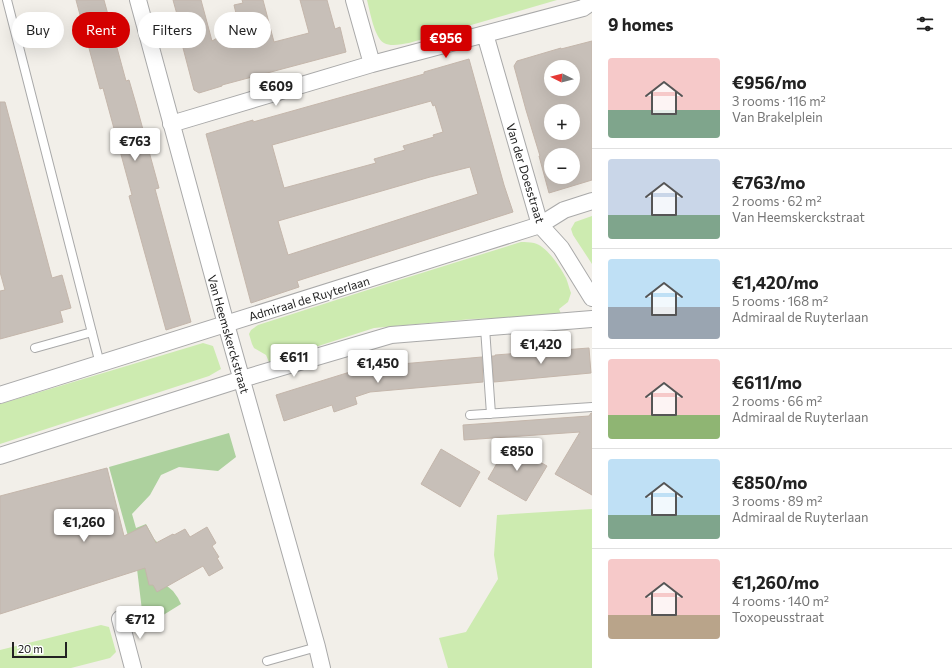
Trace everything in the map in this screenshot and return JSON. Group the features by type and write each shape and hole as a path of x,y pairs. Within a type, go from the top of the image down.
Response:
{"street":[{"name":"Van Heemskerckstraat","path":"138,0 226,324 322,668"},
{"path":"354,0 372,64"},
{"path":"171,124 372,64 583,8 592,2"},
{"name":"Van der Doesstraat","path":"485,34 540,225 561,248 592,298"},
{"name":"Admiraal de Ruyterlaan","path":"0,395 540,225 564,210 592,201"},
{"path":"0,456 242,379 391,335 592,319"},
{"path":"120,619 133,668"}],"lane":[{"path":"6,0 100,364"},
{"path":"485,328 491,414"},
{"path":"35,348 92,332"},
{"path":"470,415 592,407"},
{"path":"267,661 317,648"}],"green space":[{"path":"367,0 557,0 409,43 393,45 384,43 378,35"},
{"path":"592,216 592,264 573,235 571,229 575,222"},
{"path":"521,242 534,243 544,248 557,263 566,278 571,293 568,302 559,309 562,316 472,319 374,328 269,362 266,355 254,348 252,344 249,334 251,330 258,325"},
{"path":"203,343 213,346 221,369 209,376 0,444 0,404"},
{"path":"229,433 236,457 218,471 179,467 161,475 150,495 132,514 136,528 146,524 157,542 167,586 173,591 181,604 144,627 137,569 109,467"},
{"path":"592,509 592,668 448,668 439,638 466,632 498,579 494,555 497,515"},
{"path":"101,625 109,627 116,652 110,658 71,668 0,668 0,650"}],"building":[{"path":"76,0 104,0 107,12 79,12"},
{"path":"173,0 201,0 204,12 176,12"},
{"path":"242,0 263,0 266,12 236,12 234,5 243,3"},
{"path":"300,0 327,0 335,29 340,27 346,52 222,85 199,93 194,90 183,48 206,48 206,19 212,41 214,40 214,48 271,48 271,31 274,42 309,33"},
{"path":"592,41 592,180 580,184 580,148 544,148 544,174 514,66 517,61 561,48"},
{"path":"89,48 117,48 126,81 129,80 159,188 155,189 191,322 166,330 129,196 132,195 103,88 100,89"},
{"path":"469,59 513,212 297,281 299,287 251,303 206,134 424,74 424,72","holes":["431,101 433,106 435,105 443,132 433,135 434,137 403,146 405,150 374,159 376,163 284,188 272,145","470,167 478,194 288,255 278,221 430,177"]},
{"path":"0,102 5,102 52,278 62,275 71,308 60,311 63,322 0,339 0,291 5,290 0,272"},
{"path":"547,184 579,184 549,193"},
{"path":"589,348 591,373 494,382 492,356"},
{"path":"482,357 483,382 370,392 355,397 357,404 334,412 332,405 284,421 276,395 366,367"},
{"path":"591,413 592,495 555,474 580,432 464,440 463,425 589,416"},
{"path":"508,444 547,466 526,501 488,479"},
{"path":"441,449 480,472 460,507 421,484"},
{"path":"107,468 124,536 146,525 156,543 185,529 190,537 207,527 216,543 212,546 219,557 217,558 223,568 209,576 203,566 157,592 153,585 149,585 145,568 0,614 0,496"}]}
